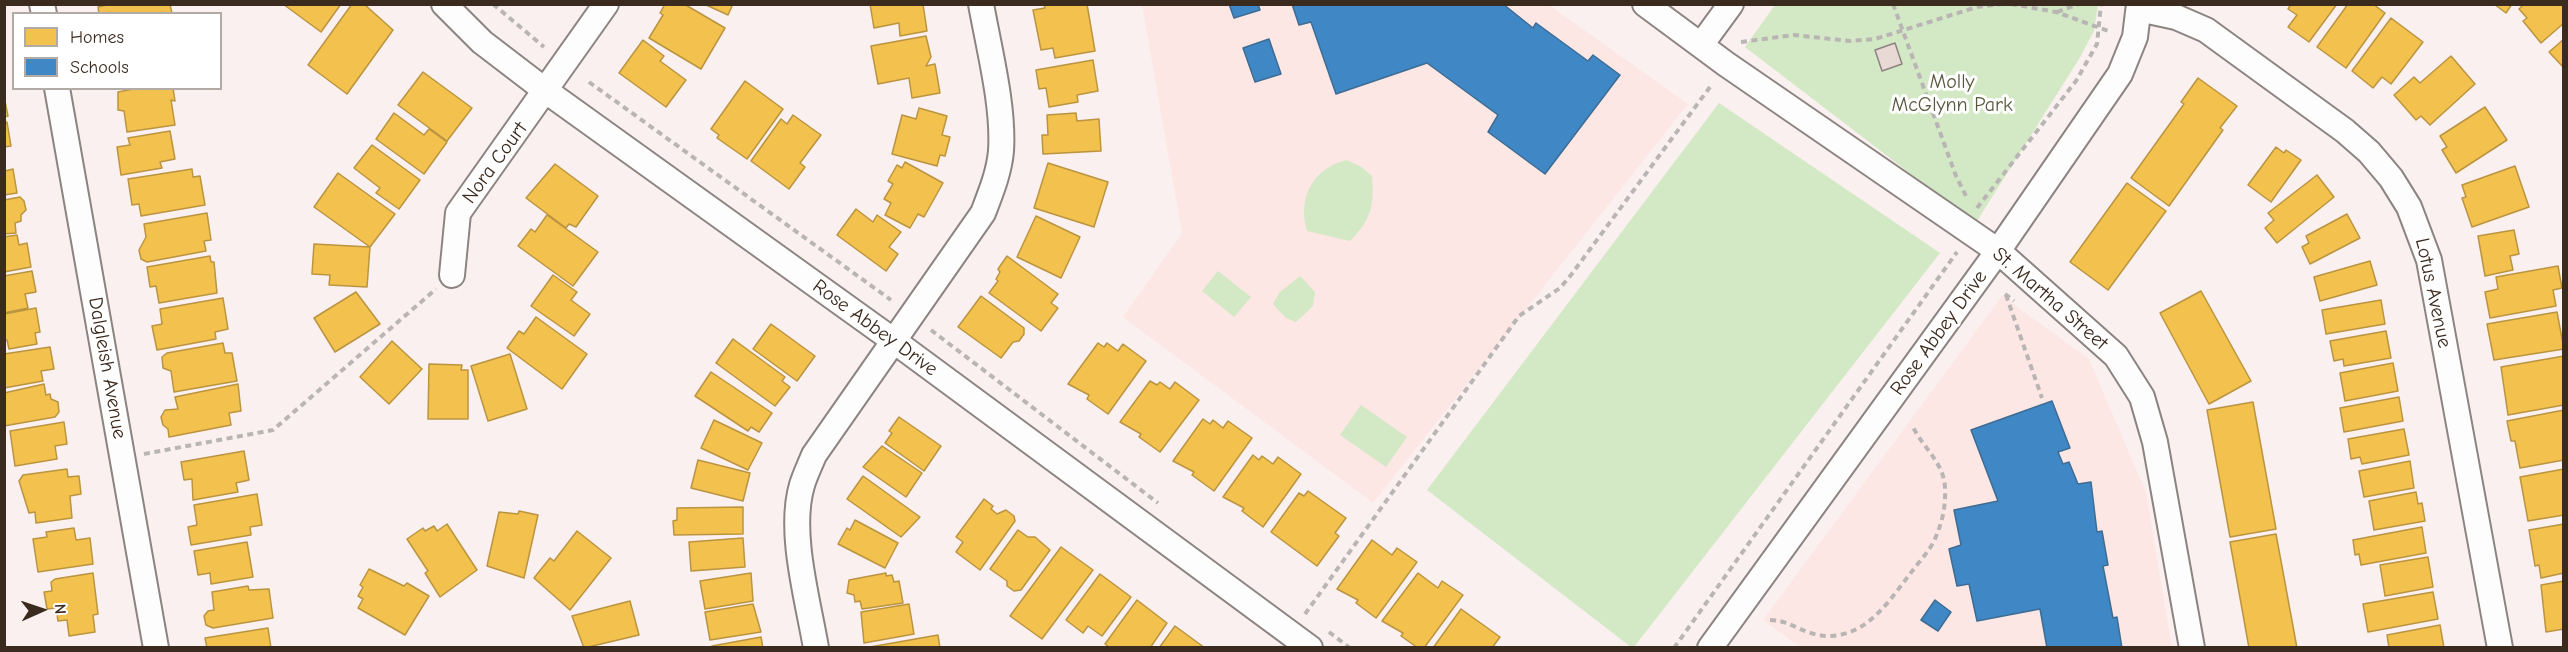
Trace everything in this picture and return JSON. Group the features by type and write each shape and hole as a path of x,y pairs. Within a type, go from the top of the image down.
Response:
{"street":[{"name":"Rose Abbey Drive","path":"444,4 482,42 546,92 894,341 1316,638"},
{"name":"Nora Court","path":"452,275 458,213 546,92 606,4"},
{"path":"816,648 797,520 801,487 814,455 983,213 996,182 1001,150 999,119 981,4"},
{"name":"St. Martha Street","path":"1646,4 1701,45 1998,251 2020,274 2116,356 2142,398 2155,442 2192,648"},
{"path":"1701,45 1731,4"},
{"name":"Rose Abbey Drive","path":"1710,648 1998,251 2120,74 2135,37 2139,7"},
{"name":"Lotus Avenue","path":"2139,7 2181,19 2206,30 2344,131 2369,152 2391,178 2409,207 2429,260 2500,648"},
{"name":"Dalgleish Avenue","path":"57,90 156,648"}],"path":[{"path":"493,4 544,46"},
{"path":"1893,4 1956,176 1974,212 2076,81 2097,44 2101,4"},
{"path":"1741,42 1794,35 1850,40 1875,39 1977,7 2002,4"},
{"path":"2011,4 2056,12 2099,30 2135,37"},
{"path":"2056,12 2079,4"},
{"path":"589,82 891,300"},
{"path":"1304,615 1519,316 1560,288 1571,275 1710,87"},
{"name":"Rose Abbey Drive","path":"1674,648 1957,252"},
{"path":"123,458 273,430 452,275"},
{"path":"2024,308 2005,294 2042,398"},
{"name":"Rose Abbey Drive","path":"931,330 1164,508"},
{"path":"1770,620 1779,620 1808,634 1833,636 1862,627 1880,613 1934,542 1944,515 1945,486 1938,462 1919,440 1912,425"},
{"path":"1295,608 1313,621"},
{"path":"1316,638 1350,648"}],"shaded area":[{"path":"1142,5 1549,5 1688,104 1373,503 1123,317 1182,233"},
{"path":"2002,296 2089,359 2146,492 2172,647 1800,647 1763,620"}],"green space":[{"name":"Molly McGlynn Park","path":"1775,5 2098,5 2094,31 2079,59 1977,221 1967,217 1745,47"},
{"path":"1719,103 1940,253 1634,647 1631,647 1427,490"},
{"path":"1346,160 1360,166 1372,176 1373,186 1370,211 1363,226 1350,241 1307,231 1304,219 1306,196 1310,186 1325,170"},
{"path":"1218,271 1251,297 1234,317 1202,291"},
{"path":"1300,276 1315,292 1313,306 1296,322 1286,318 1273,304 1279,293"},
{"path":"1361,405 1407,437 1386,467 1340,435"}],"building: Homes":[{"path":"111,4 170,4 172,12 99,12 98,7"},
{"path":"283,4 341,4 321,32"},
{"path":"352,4 364,4 393,30 347,94 308,65"},
{"path":"665,4 684,4 725,28 701,69 649,38 663,15 660,13"},
{"path":"704,4 733,4 728,15"},
{"path":"870,4 923,4 927,31 900,36 899,23 874,28"},
{"path":"1044,4 1087,4 1095,51 1055,58 1053,48 1041,50 1033,10 1045,8"},
{"path":"2291,4 2337,4 2309,42 2288,27 2297,15 2288,9"},
{"path":"2348,4 2373,4 2385,13 2346,68 2317,47"},
{"path":"2494,4 2512,4 2506,13"},
{"path":"2524,4 2564,4 2564,23 2541,43 2523,21 2527,18 2519,9"},
{"path":"2391,18 2423,42 2391,84 2382,77 2373,88 2352,71"},
{"path":"926,36 931,57 926,66 935,64 940,93 912,98 909,78 878,84 871,46"},
{"path":"2564,39 2564,68 2549,52"},
{"path":"643,40 664,56 660,61 686,80 666,107 619,73"},
{"path":"2451,56 2475,84 2430,125 2421,116 2416,120 2394,95 2414,77 2420,83"},
{"path":"1093,60 1098,91 1077,95 1078,102 1049,107 1046,88 1039,89 1036,70"},
{"path":"423,72 472,108 447,141 398,105"},
{"path":"2198,78 2237,106 2220,128 2223,130 2169,206 2131,178 2184,104 2181,102"},
{"path":"745,81 783,109 747,159 717,138 719,135 711,129"},
{"path":"173,90 175,101 171,100 175,125 127,132 124,111 118,110 118,92"},
{"path":"4,96 8,116 4,117"},
{"path":"2485,107 2507,140 2456,173 2442,150 2447,147 2440,136"},
{"path":"919,108 947,116 942,135 950,137 945,156 940,155 937,166 892,154 902,115 916,119"},
{"path":"394,113 424,135 429,129 447,142 424,174 376,139"},
{"path":"1076,113 1077,121 1099,119 1101,151 1043,154 1042,135 1048,135 1047,115"},
{"path":"793,115 821,135 800,163 805,167 789,189 751,161 781,119 787,124"},
{"path":"7,122 11,146 4,147 4,123"},
{"path":"170,131 175,159 160,162 162,168 121,175 117,147 130,145 128,138"},
{"path":"372,145 420,180 399,209 376,193 380,188 354,168"},
{"path":"2276,147 2284,153 2286,150 2301,160 2271,202 2248,185"},
{"path":"905,162 943,183 924,217 918,214 910,228 885,215 891,203 884,199 893,184 888,181 897,165 902,168"},
{"path":"1048,163 1108,182 1094,227 1034,208"},
{"path":"555,164 598,196 576,227 569,224 566,228 526,198"},
{"path":"4,166 5,171 13,169 17,193 4,195"},
{"path":"2515,166 2529,207 2472,227 2462,198 2466,197 2462,185"},
{"path":"192,169 193,177 200,176 205,205 141,216 139,204 132,205 128,179"},
{"path":"338,173 395,214 370,247 314,207"},
{"path":"2317,175 2334,197 2277,243 2265,228 2274,220 2268,213"},
{"path":"2127,183 2166,211 2108,290 2070,262"},
{"path":"20,197 24,201 26,210 21,215 21,221 15,223 16,233 4,234 4,200"},
{"path":"856,209 873,222 877,215 901,232 889,247 898,254 886,271 837,235"},
{"path":"207,213 211,240 204,241 206,251 147,262 141,259 139,250 146,237 144,224"},
{"path":"2347,214 2360,238 2310,264 2302,247 2309,243 2306,236"},
{"path":"547,215 598,252 573,286 518,246 531,229 535,232"},
{"path":"1036,216 1080,237 1061,278 1017,257"},
{"path":"2514,230 2519,254 2510,256 2513,270 2485,276 2478,236"},
{"path":"17,235 19,245 27,243 31,267 4,272 4,237"},
{"path":"314,244 370,247 367,287 329,285 330,275 312,274"},
{"path":"210,256 211,262 214,262 217,293 159,303 156,286 150,287 147,267"},
{"path":"1007,256 1058,294 1051,303 1058,308 1041,331 989,293 998,281 996,279 1000,272 998,269"},
{"path":"2370,261 2377,285 2320,301 2314,277"},
{"path":"2558,266 2562,288 2553,290 2556,306 2490,318 2485,292 2498,289 2496,277"},
{"path":"32,271 36,292 25,294 28,308 4,313 4,276"},
{"path":"553,275 577,292 571,300 590,314 574,336 531,306"},
{"path":"2201,291 2251,381 2209,404 2160,313"},
{"path":"356,292 380,324 335,352 314,318"},
{"path":"981,296 1024,328 1024,334 1019,341 1013,342 1001,358 958,327"},
{"path":"223,298 228,329 215,332 216,339 157,350 152,326 162,324 160,309"},
{"path":"2381,300 2385,324 2326,334 2322,310"},
{"path":"36,308 40,332 35,333 37,344 9,349 7,340 4,340 4,314"},
{"path":"2557,312 2564,349 2494,360 2487,324"},
{"path":"536,317 587,354 562,389 507,348 519,331 524,334"},
{"path":"771,324 815,356 797,381 753,349"},
{"path":"2386,331 2391,358 2344,366 2343,359 2334,361 2330,341"},
{"path":"733,339 785,377 782,381 790,387 775,406 716,363"},
{"path":"392,341 422,369 389,404 360,377"},
{"path":"223,343 225,353 232,353 237,381 174,392 171,371 163,368 162,357 167,353"},
{"path":"1098,343 1104,347 1107,343 1118,351 1123,344 1146,361 1108,414 1087,399 1089,395 1068,384"},
{"path":"50,347 54,369 41,371 43,381 4,388 4,354"},
{"path":"510,354 527,409 488,421 471,366"},
{"path":"2564,356 2564,405 2508,415 2501,367"},
{"path":"2393,363 2398,391 2345,401 2340,373"},
{"path":"429,364 462,365 461,370 468,370 468,419 428,419"},
{"path":"711,372 772,413 759,432 751,427 748,431 695,396"},
{"path":"1150,381 1157,385 1160,382 1170,389 1175,382 1199,400 1160,452 1139,437 1141,434 1120,422"},
{"path":"44,384 46,395 50,394 51,399 58,402 59,412 55,417 4,426 4,393"},
{"path":"238,384 241,411 229,413 231,425 169,437 168,429 163,425 161,417 165,410 178,409 175,397"},
{"path":"2399,397 2403,421 2344,432 2340,408"},
{"path":"2253,402 2276,529 2230,537 2207,410"},
{"path":"2564,410 2564,460 2520,468 2515,441 2511,441 2507,421"},
{"path":"899,417 941,446 924,471 885,443 892,433 889,431"},
{"path":"1203,419 1210,424 1213,420 1223,428 1228,421 1252,438 1214,491 1192,475 1194,472 1173,461"},
{"path":"714,420 762,443 748,470 701,448"},
{"path":"64,422 67,444 55,446 57,459 15,466 10,431"},
{"path":"2404,429 2409,455 2362,464 2360,457 2351,459 2348,439"},
{"path":"882,446 922,473 906,497 863,467"},
{"path":"244,451 249,480 236,483 238,492 193,500 192,479 184,480 181,462"},
{"path":"1253,455 1259,460 1262,456 1273,464 1278,457 1301,474 1263,527 1242,511 1244,508 1223,497"},
{"path":"698,460 750,473 743,501 691,488"},
{"path":"2410,461 2414,488 2364,497 2359,471"},
{"path":"67,469 68,477 79,476 81,494 70,496 72,518 36,523 35,512 29,513 19,481 23,475"},
{"path":"2564,469 2564,515 2528,521 2520,477"},
{"path":"863,476 920,517 901,537 847,499"},
{"path":"1308,491 1346,518 1335,533 1339,536 1317,566 1271,532 1299,493 1304,496"},
{"path":"2416,492 2418,504 2422,503 2425,521 2374,530 2369,501"},
{"path":"257,494 262,525 250,527 251,535 191,545 188,527 197,525 194,505"},
{"path":"984,499 993,506 991,509 997,514 1006,510 1014,516 1015,521 980,570 956,552 963,542 956,537"},
{"path":"743,507 743,534 674,535 673,521 677,520 677,508"},
{"path":"519,511 538,515 524,578 487,566 499,512 518,514"},
{"path":"855,520 898,543 885,568 838,544 847,528 850,530"},
{"path":"447,524 477,570 440,597 425,573 428,571 407,539 423,528 425,531 434,526 437,531"},
{"path":"2564,524 2564,573 2541,578 2539,565 2535,566 2529,530"},
{"path":"2422,527 2426,553 2361,565 2359,554 2355,555 2353,540"},
{"path":"74,528 76,540 90,538 93,564 38,572 33,539 47,537 46,532"},
{"path":"1018,530 1028,537 1035,537 1050,550 1021,590 1014,591 1007,586 1007,581 990,569"},
{"path":"577,531 611,558 570,610 534,578 550,558 554,561"},
{"path":"2276,534 2297,648 2249,648 2230,542"},
{"path":"743,538 745,567 691,571 689,542"},
{"path":"1372,540 1392,555 1397,548 1417,562 1376,618 1356,603 1358,600 1337,589"},
{"path":"247,542 253,577 211,584 210,573 198,575 194,551"},
{"path":"1061,547 1093,570 1042,639 1010,616"},
{"path":"2428,557 2433,587 2385,596 2380,565"},
{"path":"369,569 404,586 407,583 429,596 405,635 358,608 363,599 358,596 363,587 360,585"},
{"path":"93,573 98,614 93,615 95,632 69,636 67,620 58,621 56,608 47,609 44,592 52,591 51,582 55,579"},
{"path":"751,573 753,601 705,609 700,581"},
{"path":"886,573 886,576 892,575 894,582 899,581 903,603 862,609 860,601 855,602 854,595 847,593 849,580"},
{"path":"1418,573 1438,588 1442,581 1463,595 1424,648 1418,648 1401,636 1403,633 1382,621"},
{"path":"1100,574 1131,597 1102,636 1088,626 1083,633 1066,620"},
{"path":"2564,581 2564,629 2546,632 2541,585"},
{"path":"248,586 249,590 269,589 273,618 213,628 206,625 204,616 208,611 214,610 212,592"},
{"path":"2433,592 2438,619 2368,632 2363,604"},
{"path":"1137,600 1167,623 1150,648 1110,648 1105,644"},
{"path":"630,601 639,635 584,648 572,616"},
{"path":"753,604 761,632 710,640 705,612"},
{"path":"909,604 914,634 864,643 861,612"},
{"path":"1461,609 1500,637 1492,648 1433,648"},
{"path":"2440,625 2444,648 2389,648 2387,635"},
{"path":"1175,626 1205,648 1159,648"},
{"path":"268,628 271,648 207,648 205,638"},
{"path":"938,635 940,648 870,648 870,647"},
{"path":"761,637 763,648 712,648 712,646"}],"building: Schools":[{"path":"1229,4 1258,4 1260,10 1234,18"},
{"path":"1292,4 1503,4 1533,28 1536,23 1588,61 1593,55 1620,75 1545,174 1488,132 1498,115 1427,63 1336,94 1311,22 1299,25"},
{"path":"1269,39 1281,74 1255,82 1243,48"},
{"path":"2052,401 2070,448 2058,452 2063,464 2069,462 2078,484 2091,482 2097,532 2102,531 2108,565 2103,566 2113,618 2117,617 2122,648 2047,648 2040,609 1977,621 1969,584 1957,586 1949,549 1961,545 1954,510 1998,501 1971,430"},
{"path":"1935,600 1951,612 1938,631 1921,620"}],"building: Other":[{"path":"1895,43 1902,64 1882,71 1875,50"}]}
